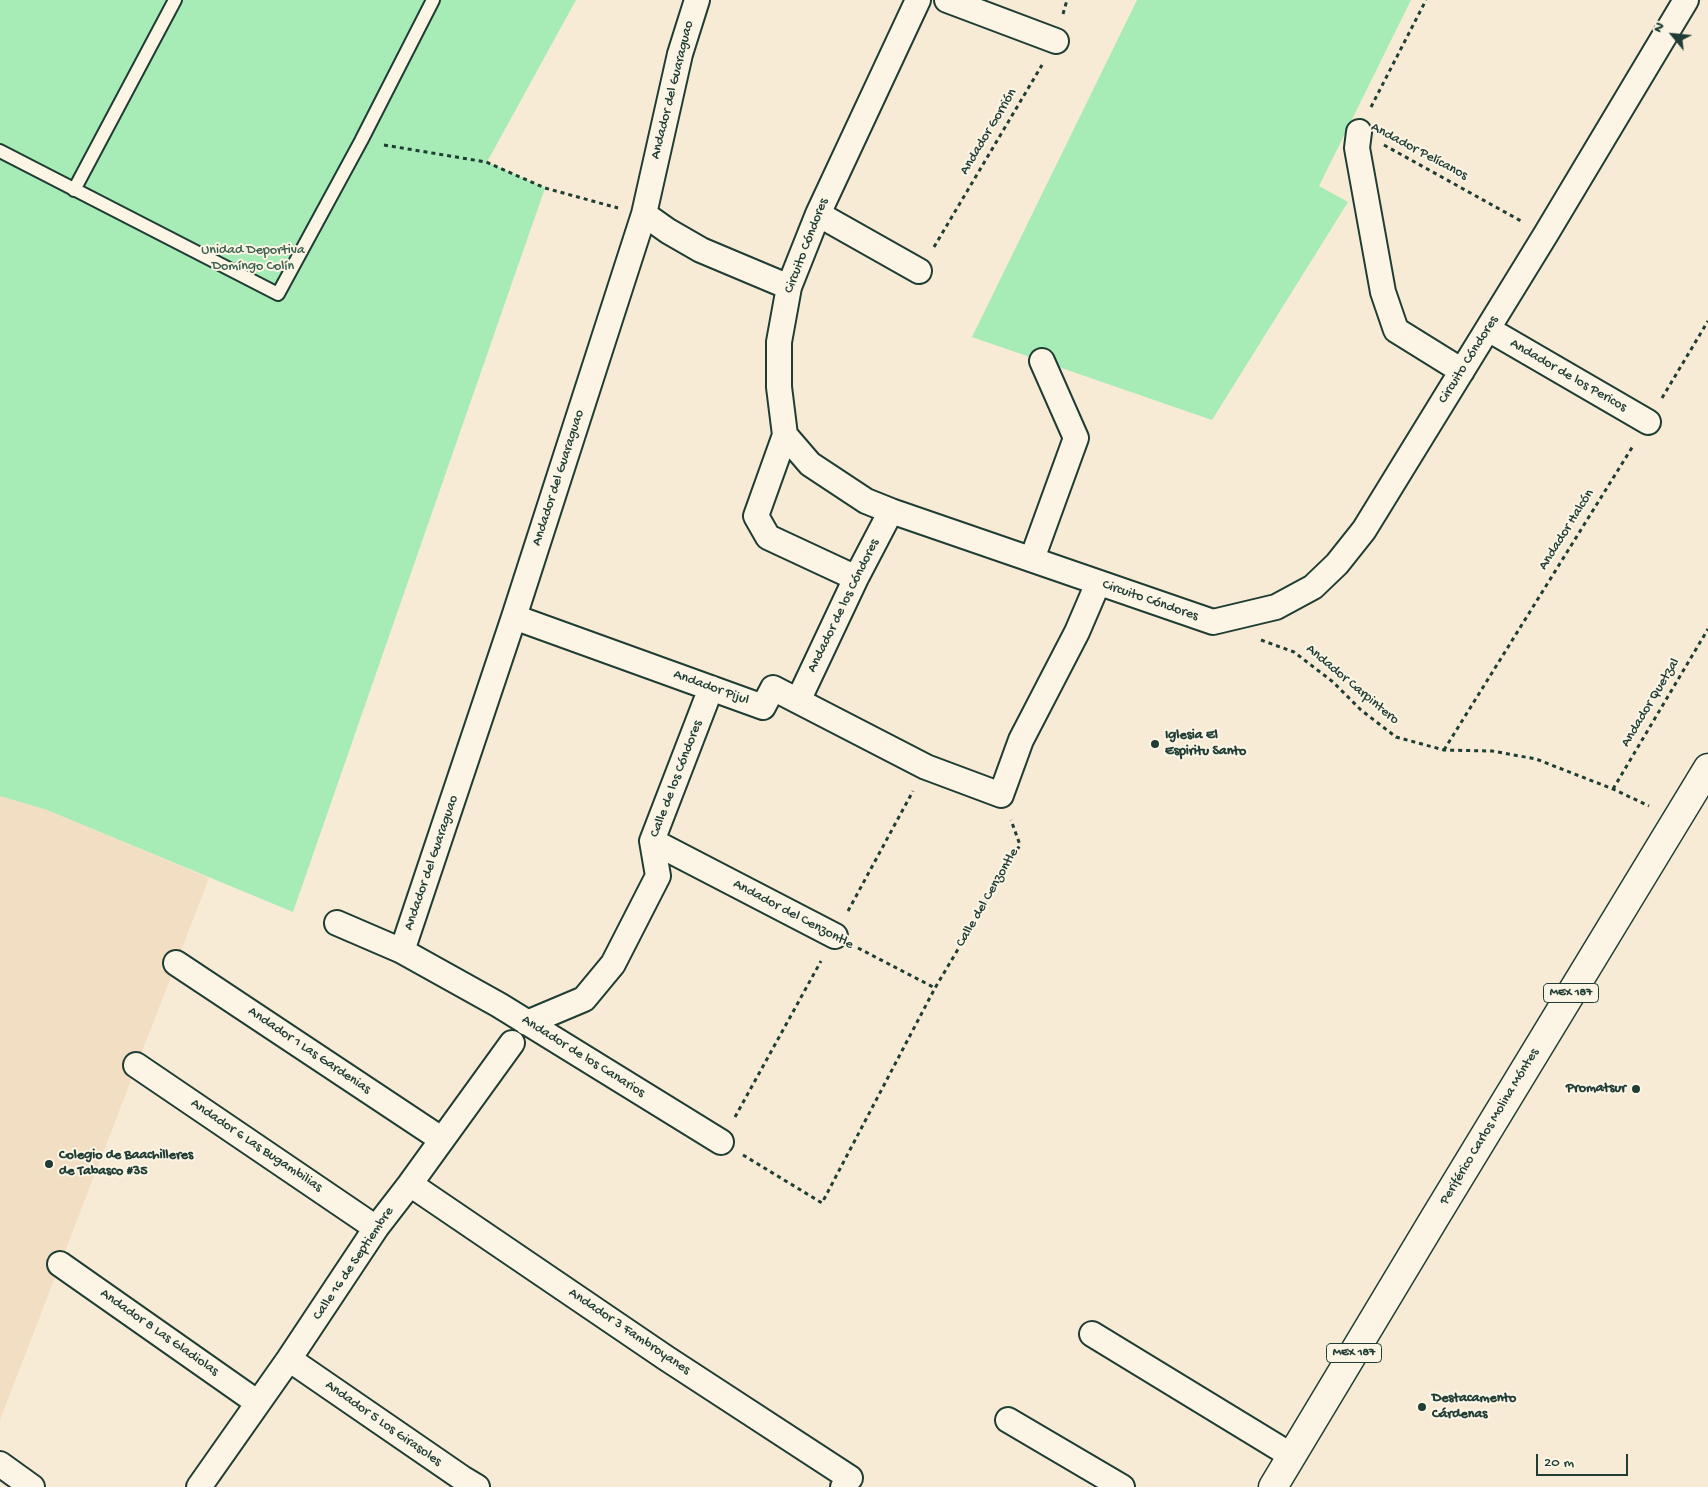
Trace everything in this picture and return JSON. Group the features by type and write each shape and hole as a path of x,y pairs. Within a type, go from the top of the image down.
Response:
{"main road":[{"name":"Periférico Carlos Molina Móntes","path":"1274,1487 1434,1218 1708,768"}],"street":[{"name":"Andador del Guaraguao","path":"402,951 514,617 644,214 680,54 697,0"},
{"name":"Circuito Cóndores","path":"918,0 818,214 789,287 779,342 779,387 785,435 810,464 866,501 1213,622 1276,607 1313,587 1337,564 1364,530 1546,234 1686,0"},
{"path":"947,0 1056,41"},
{"path":"1359,132 1357,148 1384,292 1396,330 1462,371"},
{"path":"644,214 701,250 789,287"},
{"path":"818,214 920,271"},
{"name":"Andador de los Pericos","path":"1488,329 1648,422"},
{"path":"1032,559 1076,438 1042,362"},
{"path":"785,435 756,516 768,537 856,578"},
{"name":"Andador de los Cóndores","path":"798,701 856,578 891,511"},
{"path":"1001,795 1021,740 1077,632 1098,583"},
{"name":"Andador Pijul","path":"514,617 763,707 773,688 926,767 1001,795"},
{"name":"Calle de los Cóndores","path":"527,1023 584,999 613,964 658,876 652,841 711,688"},
{"name":"Andador del Cenzontle","path":"652,841 834,936"},
{"name":"Andador de los Canarios","path":"337,923 402,951 499,1005 721,1142"},
{"name":"Andador 1 Las Gardenias","path":"176,963 442,1139"},
{"name":"Calle 16 de Septiembre","path":"198,1487 289,1359 376,1228 512,1044"},
{"name":"Andador 6 Las Bugambilias","path":"136,1065 376,1228"},
{"name":"Andador 3 Fambroyanes","path":"410,1184 846,1482"},
{"name":"Andador 8 Las Gladiolas","path":"60,1264 258,1403"},
{"path":"1092,1334 1292,1456"},
{"name":"Andador 5 Los Girasoles","path":"289,1359 477,1487"},
{"path":"1008,1420 1122,1487"},
{"path":"0,1464 32,1487"}],"lane":[{"path":"74,190 176,0"},
{"path":"0,151 278,294 361,141 433,0"}],"path":[{"name":"Andador Gorrión","path":"920,271 1056,41 1067,0"},
{"name":"Andador Pelícanos","path":"1426,0 1359,132 1546,234"},
{"path":"361,141 486,162 545,188 644,214"},
{"name":"Andador Halcón","path":"1444,750 1708,322"},
{"name":"Andador Quetzal","path":"1613,789 1708,629"},
{"name":"Andador Carpintero","path":"1258,638 1294,652 1333,682 1361,710 1396,737 1444,750 1492,751 1536,759 1613,789 1677,819"},
{"name":"Calle del Cenzontle","path":"721,1142 822,1203 935,988 1020,845 1001,795"},
{"name":"Andador del Cenzontle","path":"834,936 935,988"}],"shaded area":[{"name":"Colegio de Baachilleres de Tabasco #35","path":"0,796 47,810 209,878 0,1420"}],"green space":[{"name":"Unidad Deportiva Domíngo Colín","path":"0,0 576,0 487,162 545,188 293,912 47,810 0,796"},
{"path":"1137,0 1411,0 1319,186 1348,202 1212,420 972,337"}],"place":[{"name":"Iglesia El Espiritu Santo","path":"1155,744"},
{"name":"Promatsur","path":"1636,1089"},
{"name":"Colegio de Baachilleres de Tabasco #35","path":"49,1164"},
{"name":"Destacamento Cárdenas","path":"1422,1407"}]}
